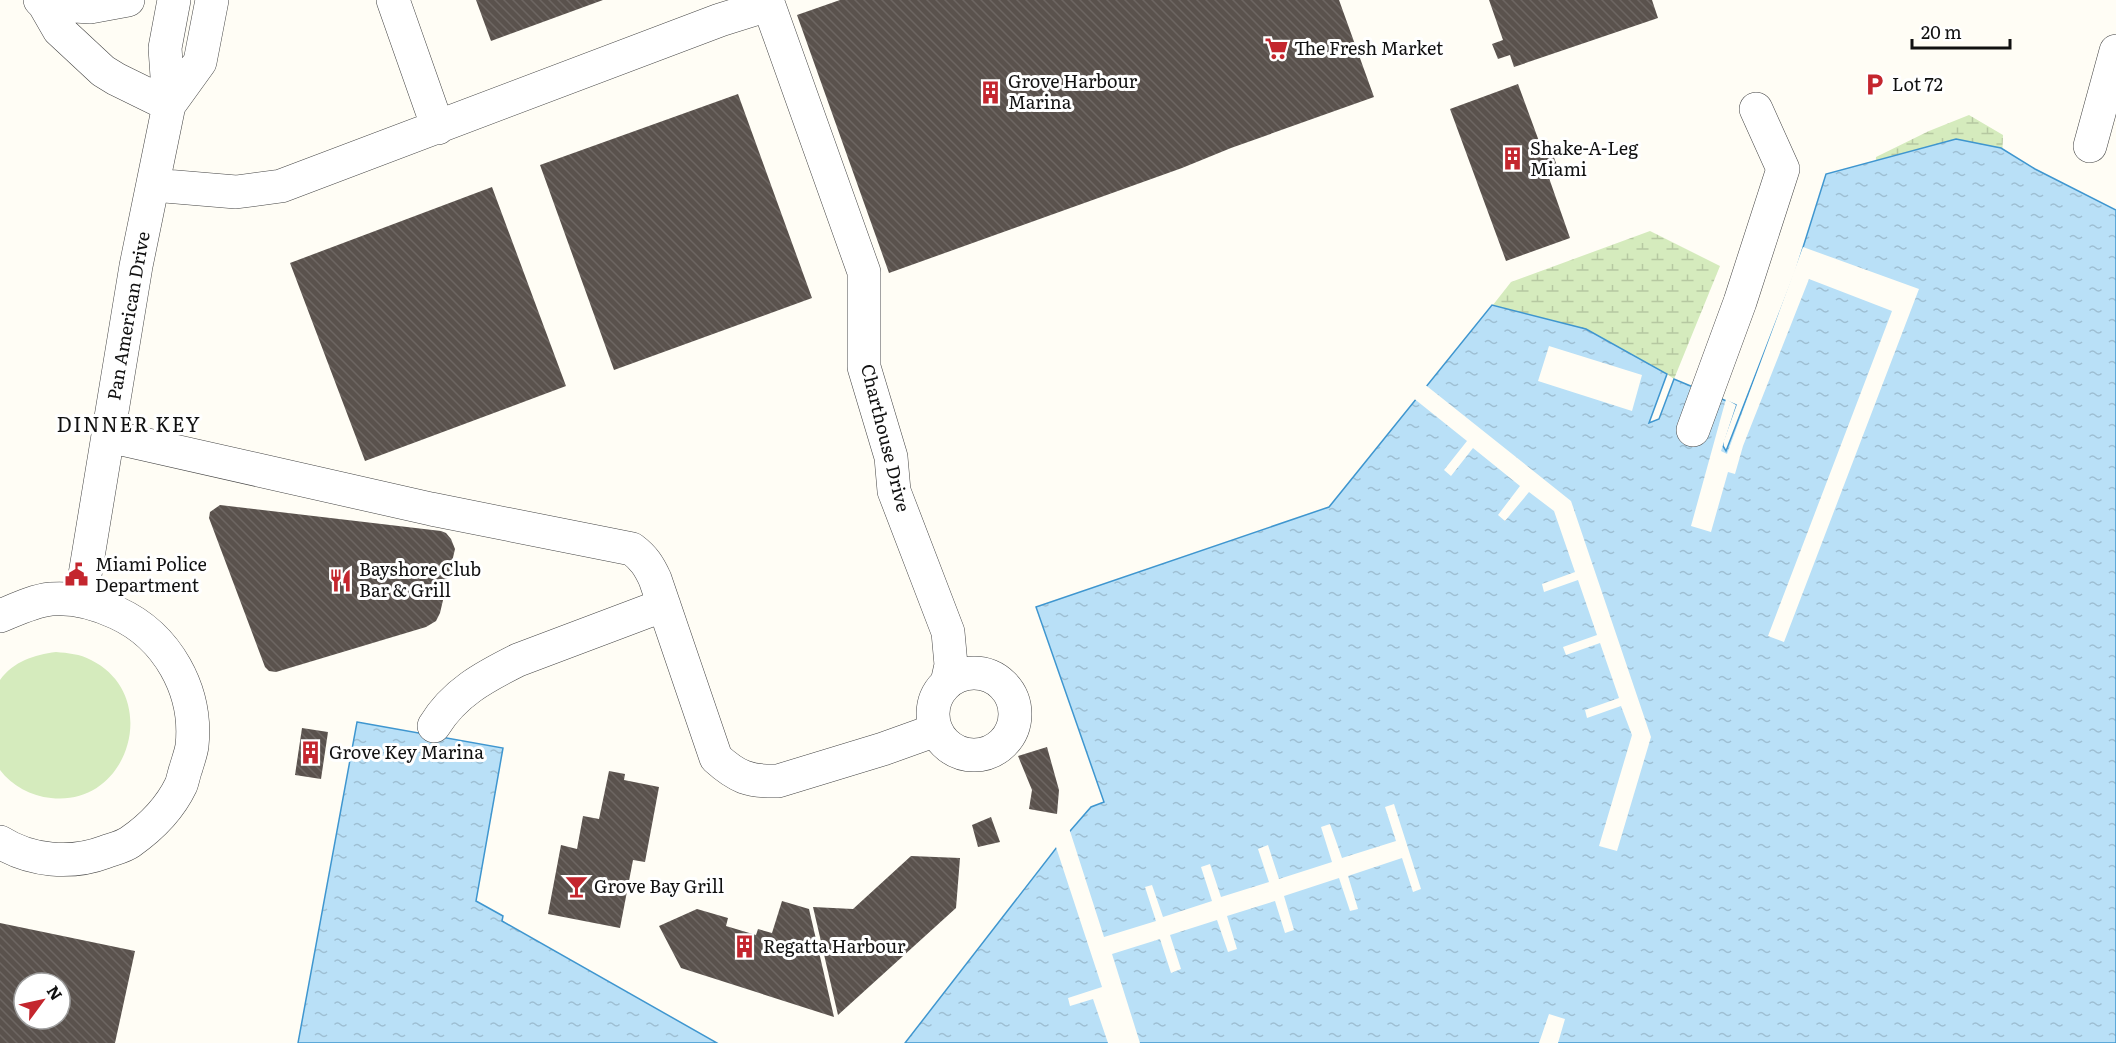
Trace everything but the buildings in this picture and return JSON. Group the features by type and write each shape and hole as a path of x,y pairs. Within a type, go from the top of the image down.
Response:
{"street":[{"path":"42,2 90,7 128,0"},
{"name":"Pan American Drive","path":"81,599 136,266 169,105 165,48 174,0"},
{"name":"Pan American Drive","path":"169,105 200,62 212,0"},
{"path":"393,0 438,128"},
{"path":"42,2 59,30 103,71 169,105"},
{"path":"153,185 236,192 281,186 768,3"},
{"name":"Charthouse Drive","path":"768,3 864,272 864,367 891,457 894,491 948,632 951,665 947,683"},
{"path":"2101,130 2116,51"},
{"path":"1693,429 1740,302 1783,169 1756,109"},
{"path":"108,436 431,509 632,549 648,565 716,758 743,778 778,781 883,749 936,730"},
{"path":"0,616 29,603 52,599 81,599 102,605 134,620 161,644 180,673 191,707 192,746 181,785 159,818 129,843 92,857 52,860 14,850 0,842"},
{"path":"434,726 457,696 496,671 518,660 664,605"},
{"name":"Charthouse Drive","path":"948,632 989,676"},
{"path":"977,673 989,676 1000,682 1009,692 1014,705 1015,719 1011,733 1003,745 991,753 977,756 962,754 950,747 936,730 933,724 933,711 936,698 947,683 964,674 977,673"}],"green space":[{"path":"1969,115 2003,135 2002,163 1875,175 1876,157 1929,131"},
{"path":"1650,231 1720,266 1674,379 1667,374 1664,382 1478,324 1511,282"},
{"path":"56,652 87,658 113,676 126,698 130,721 127,746 117,768 101,785 78,796 51,798 22,789 0,770 0,680 12,668 25,660"}],"water":[{"path":"1956,139 2001,148 2035,169 2116,210 2116,1043 905,1043 1064,838 1091,807 1104,802 1036,607 1329,507 1492,305 1586,329 1667,374 1649,423 1659,419 1674,379 1736,405 1723,441 1726,451 1795,273 1826,174"},
{"path":"357,722 503,748 476,901 503,916 502,921 717,1043 298,1043"}],"pier":[{"path":"1803,247 1919,289 1784,642 1768,636 1892,311 1809,279 1743,446 1735,474 1728,472 1711,532 1691,526 1726,399 1736,405 1721,451 1727,454"},
{"path":"1549,346 1642,375 1632,411 1538,381"},
{"path":"1423,383 1571,501 1651,737 1617,851 1599,846 1632,735 1621,706 1587,718 1585,710 1619,698 1600,643 1566,655 1563,647 1597,635 1578,580 1544,592 1542,584 1575,572 1554,511 1529,492 1505,521 1498,515 1520,486 1473,448 1451,476 1444,470 1467,441 1412,397"},
{"path":"1394,804 1421,889 1413,892 1402,858 1348,876 1358,909 1350,911 1339,878 1284,896 1294,930 1285,933 1275,901 1227,916 1237,949 1228,952 1217,920 1170,935 1181,969 1171,973 1160,939 1112,954 1140,1043 1108,1043 1093,999 1070,1006 1068,998 1102,987 1055,844 1069,828 1104,937 1156,921 1145,887 1152,885 1163,917 1212,901 1201,867 1210,864 1221,897 1269,882 1258,849 1268,845 1279,879 1332,862 1321,827 1330,824 1342,858 1396,841 1385,807"},
{"path":"1549,1014 1565,1019 1558,1043 1539,1043"}],"place":[{"name":"The Fresh Market","path":"1276,49"},
{"name":"Lot 72","path":"1874,85"},
{"name":"Grove Harbour Marina","path":"990,92"},
{"name":"Shake-A-Leg Miami","path":"1512,159"},
{"name":"Miami Police Department","path":"77,575"},
{"name":"Bayshore Club Bar & Grill","path":"341,580"},
{"name":"Grove Key Marina","path":"311,753"},
{"name":"Grove Bay Grill","path":"576,887"},
{"name":"Regatta Harbour","path":"745,947"}],"district":[{"name":"DINNER KEY","path":"129,425"}]}
